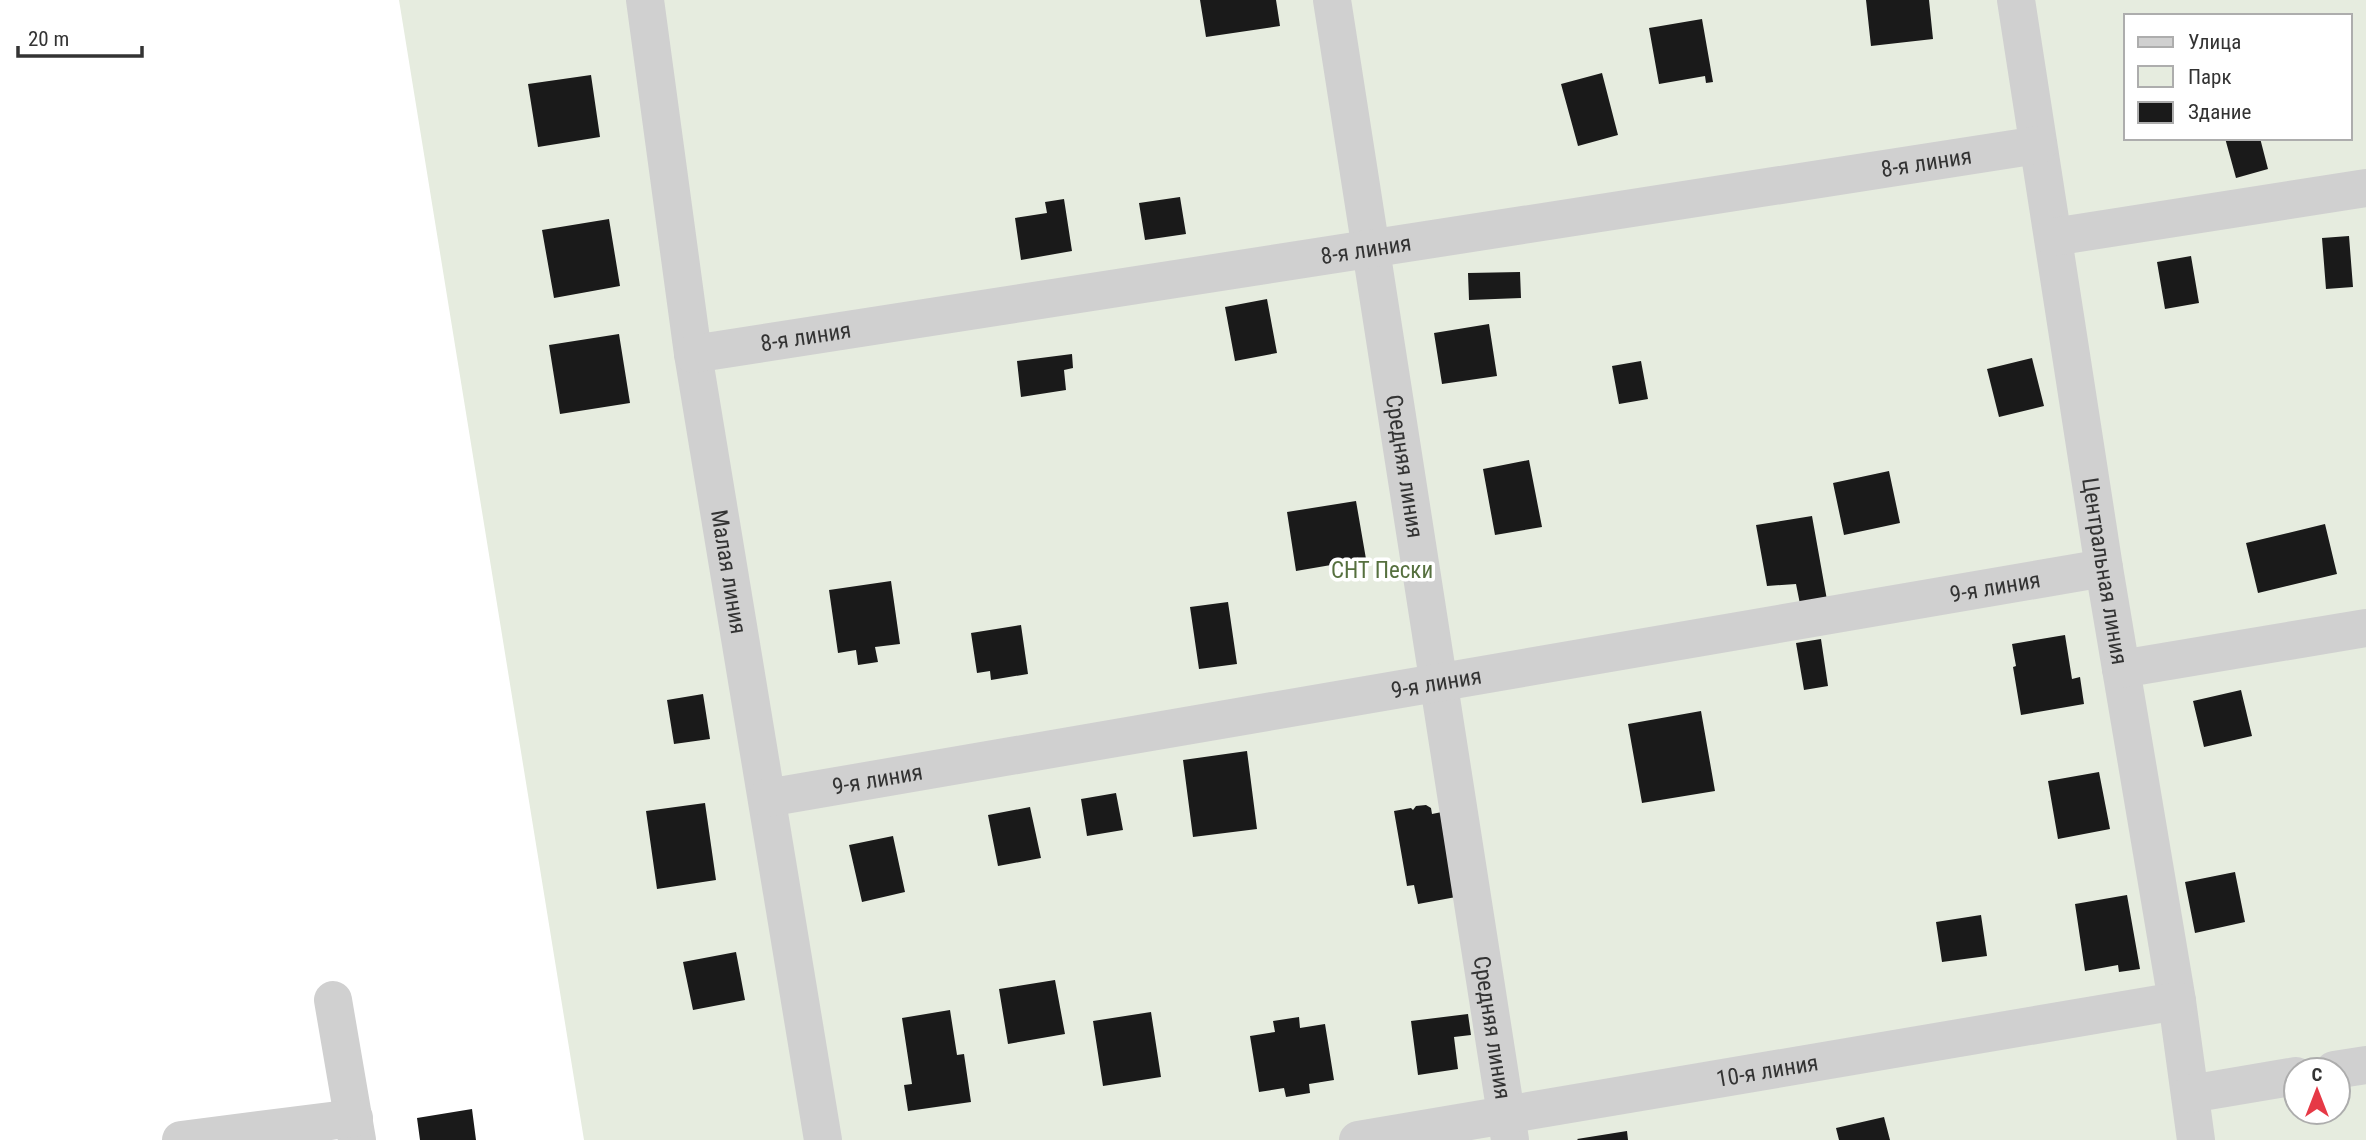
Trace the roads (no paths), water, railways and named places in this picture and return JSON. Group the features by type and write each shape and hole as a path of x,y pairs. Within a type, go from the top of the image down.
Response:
{"street":[{"name":"Малая линия","path":"645,0 693,354 823,1140"},
{"name":"Средняя линия","path":"1332,0 1508,1127"},
{"name":"Центральная линия","path":"2016,0 2104,568 2177,1001 2196,1140"},
{"name":"8-я линия","path":"693,354 2038,145"},
{"path":"2053,237 2366,188"},
{"name":"9-я линия","path":"766,798 2104,568"},
{"path":"2121,669 2366,628"},
{"path":"181,1140 355,1129 333,1000"},
{"name":"10-я линия","path":"1358,1140 1508,1127 2177,1001"},
{"path":"2190,1094 2282,1078"}],"park label":[{"name":"СНТ Пески","path":"1382,570"}]}
